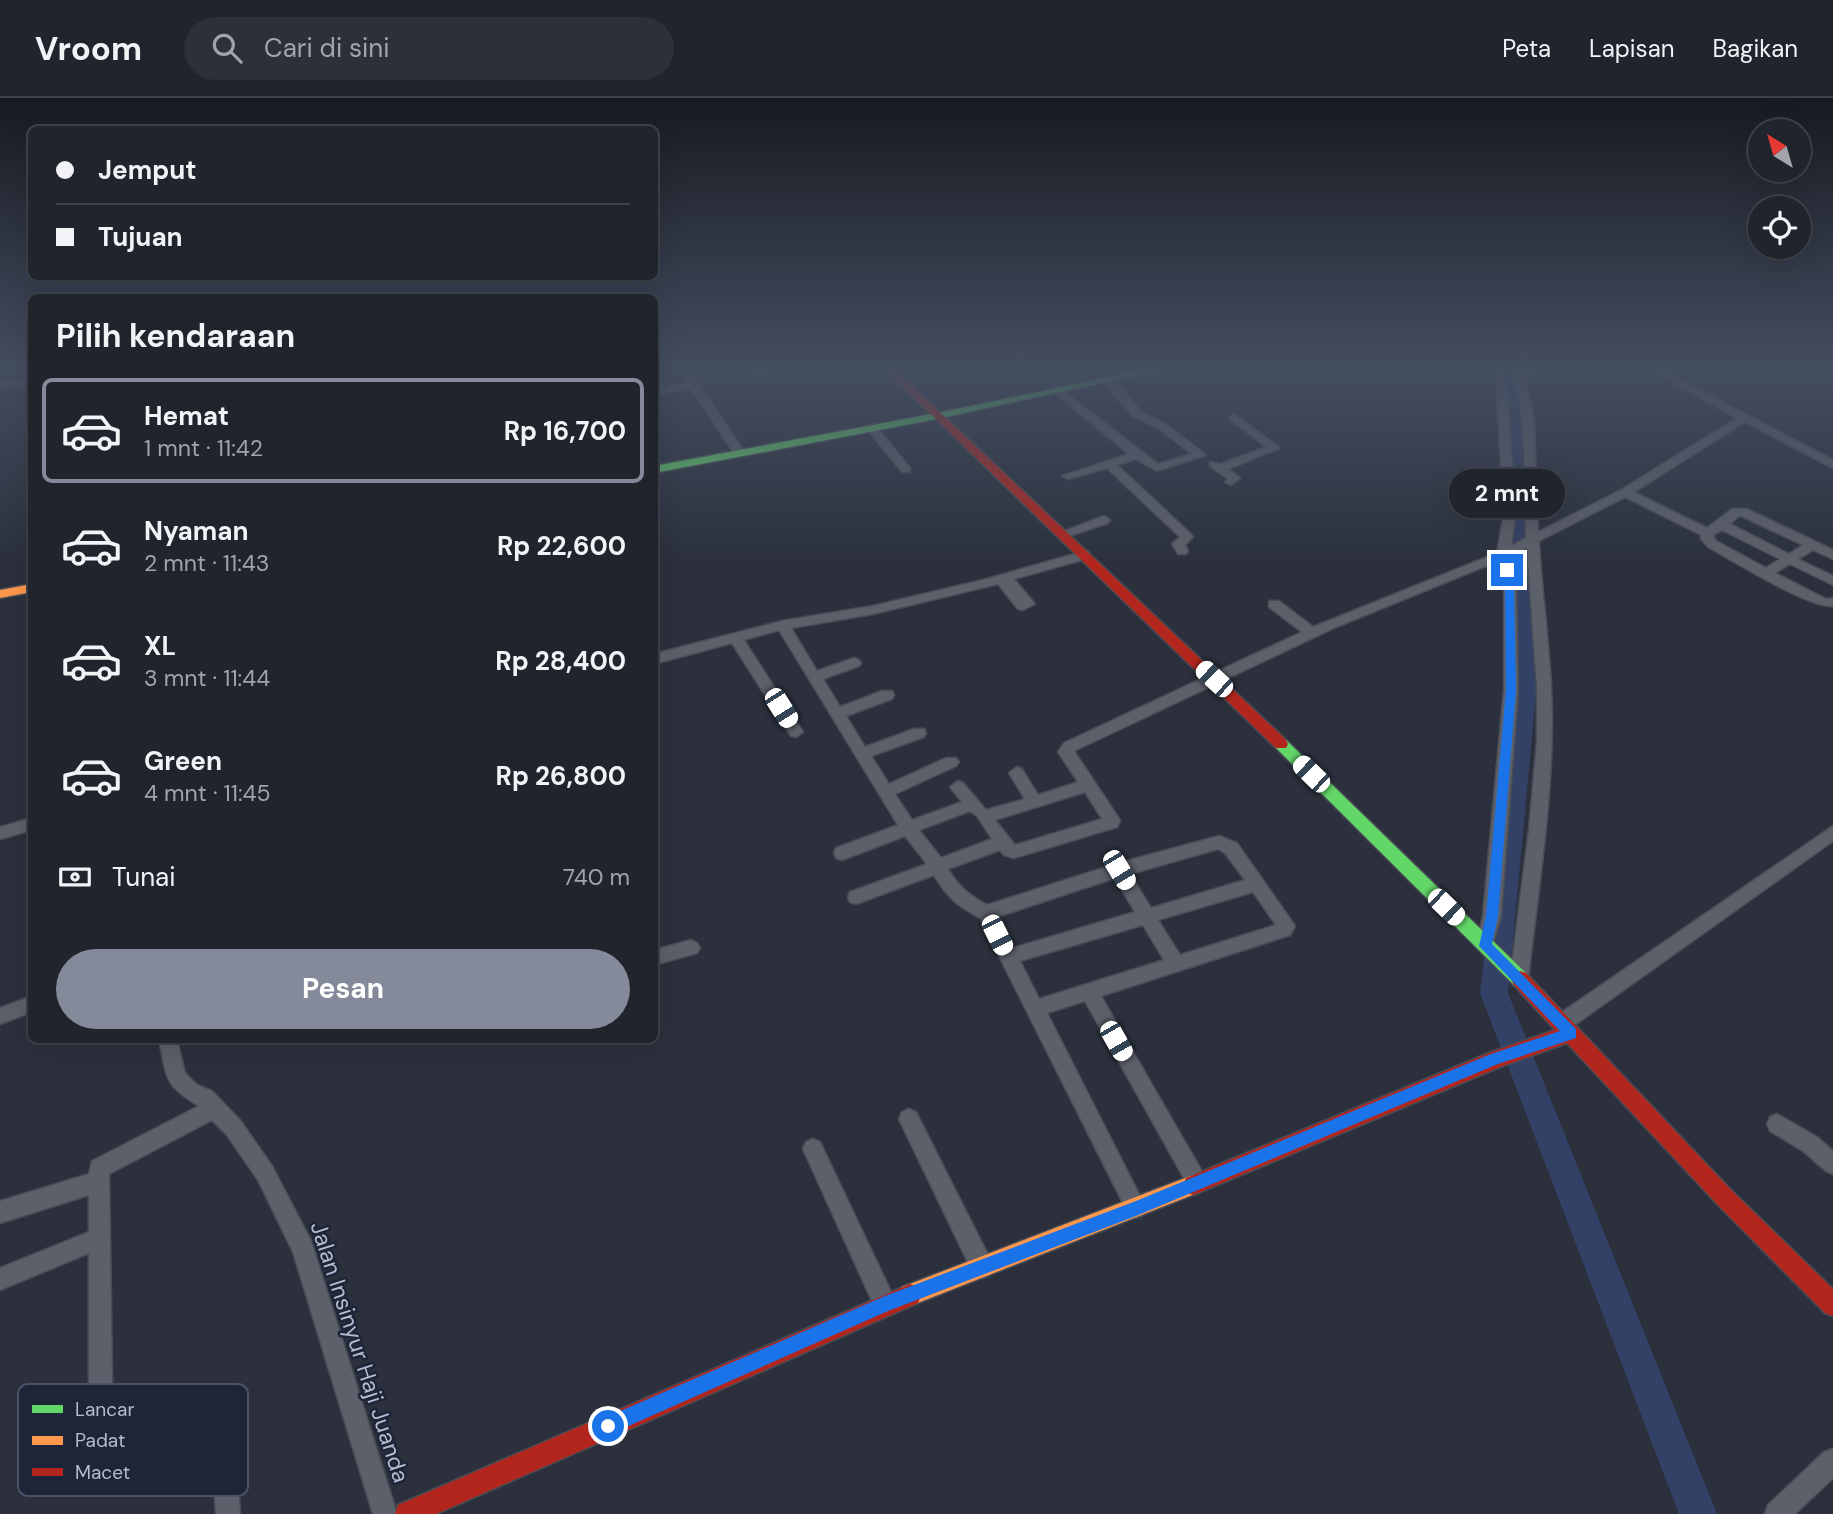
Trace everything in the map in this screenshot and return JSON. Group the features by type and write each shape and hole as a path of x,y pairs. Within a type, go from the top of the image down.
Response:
{"main road":[{"path":"658,469 850,432"},
{"path":"954,432 1214,679 1487,947 1567,1028 1724,1197 1833,1305"},
{"path":"0,594 28,589"},
{"path":"407,1514 885,1304 1136,1208 1496,1059 1531,1049 1567,1028"}],"street":[{"path":"725,432 739,453"},
{"path":"875,432 906,470"},
{"path":"1108,432 1137,456 1157,468 1200,455"},
{"path":"1169,432 1234,478 1231,482"},
{"path":"1219,468 1274,448 1253,432"},
{"path":"1487,947 1511,690 1510,585 1505,554 1510,513 1504,432"},
{"path":"1515,975 1544,740 1543,675 1531,541 1527,432"},
{"path":"958,787 1014,852 1111,823 1066,752 1069,747 1312,633 1505,554 1625,492 1721,432"},
{"path":"1771,432 1833,464"},
{"path":"1068,476 1137,456"},
{"path":"1108,463 1187,537 1178,544 1182,551"},
{"path":"1625,492 1707,533"},
{"path":"1707,533 1722,525 1736,512 1743,512 1833,555"},
{"path":"1063,534 1104,520"},
{"path":"1722,525 1833,581"},
{"path":"1707,533 1707,539 1713,544 1824,603 1833,602"},
{"path":"1766,573 1812,545"},
{"path":"658,658 782,625 873,610 1085,555"},
{"path":"1274,604 1312,633"},
{"path":"782,625 908,828 937,865 951,889 961,899 986,913 1136,1208"},
{"path":"736,638 796,732"},
{"path":"814,677 854,663"},
{"path":"837,714 887,695"},
{"path":"862,754 919,733"},
{"path":"886,792 951,762"},
{"path":"1017,773 1034,801"},
{"path":"984,817 1089,785"},
{"path":"842,853 972,804"},
{"path":"0,833 28,825"},
{"path":"1567,1028 1833,832"},
{"path":"856,897 1003,842"},
{"path":"986,913 1119,870 1219,842 1231,848 1286,928 1034,1009"},
{"path":"1119,870 1176,965"},
{"path":"1009,957 1256,884"},
{"path":"658,953 691,948"},
{"path":"1090,993 1197,1182"},
{"path":"0,1016 28,1006"},
{"name":"Jalan Insinyur Haji Juanda","path":"169,1043 177,1078 190,1091 205,1098 233,1127 265,1173 303,1249 385,1514"},
{"path":"101,1384 99,1168 107,1161 215,1108"},
{"path":"909,1119 982,1267"},
{"path":"1777,1124 1810,1144 1833,1164"},
{"path":"813,1149 885,1304"},
{"path":"0,1212 99,1181"},
{"path":"0,1279 100,1238"},
{"path":"1777,1514 1833,1461"},
{"path":"227,1496 228,1514"}],"waterway":[{"path":"1513,432 1528,662 1494,993 1698,1514"}],"traffic: fast":[{"path":"658,469 853,432"},
{"path":"1281,744 1520,979"}],"traffic: slow":[{"path":"0,594 28,589"},
{"path":"910,1295 1193,1185"}],"traffic: jam":[{"path":"955,432 1281,744"},
{"path":"1520,979 1724,1197 1833,1305"},
{"path":"1193,1185 1496,1059 1571,1033"},
{"path":"407,1514 910,1295"}],"route":[{"path":"608,1426 885,1304 1136,1208 1496,1059 1571,1033 1485,946 1492,916 1511,690 1510,585 1507,570"}]}
